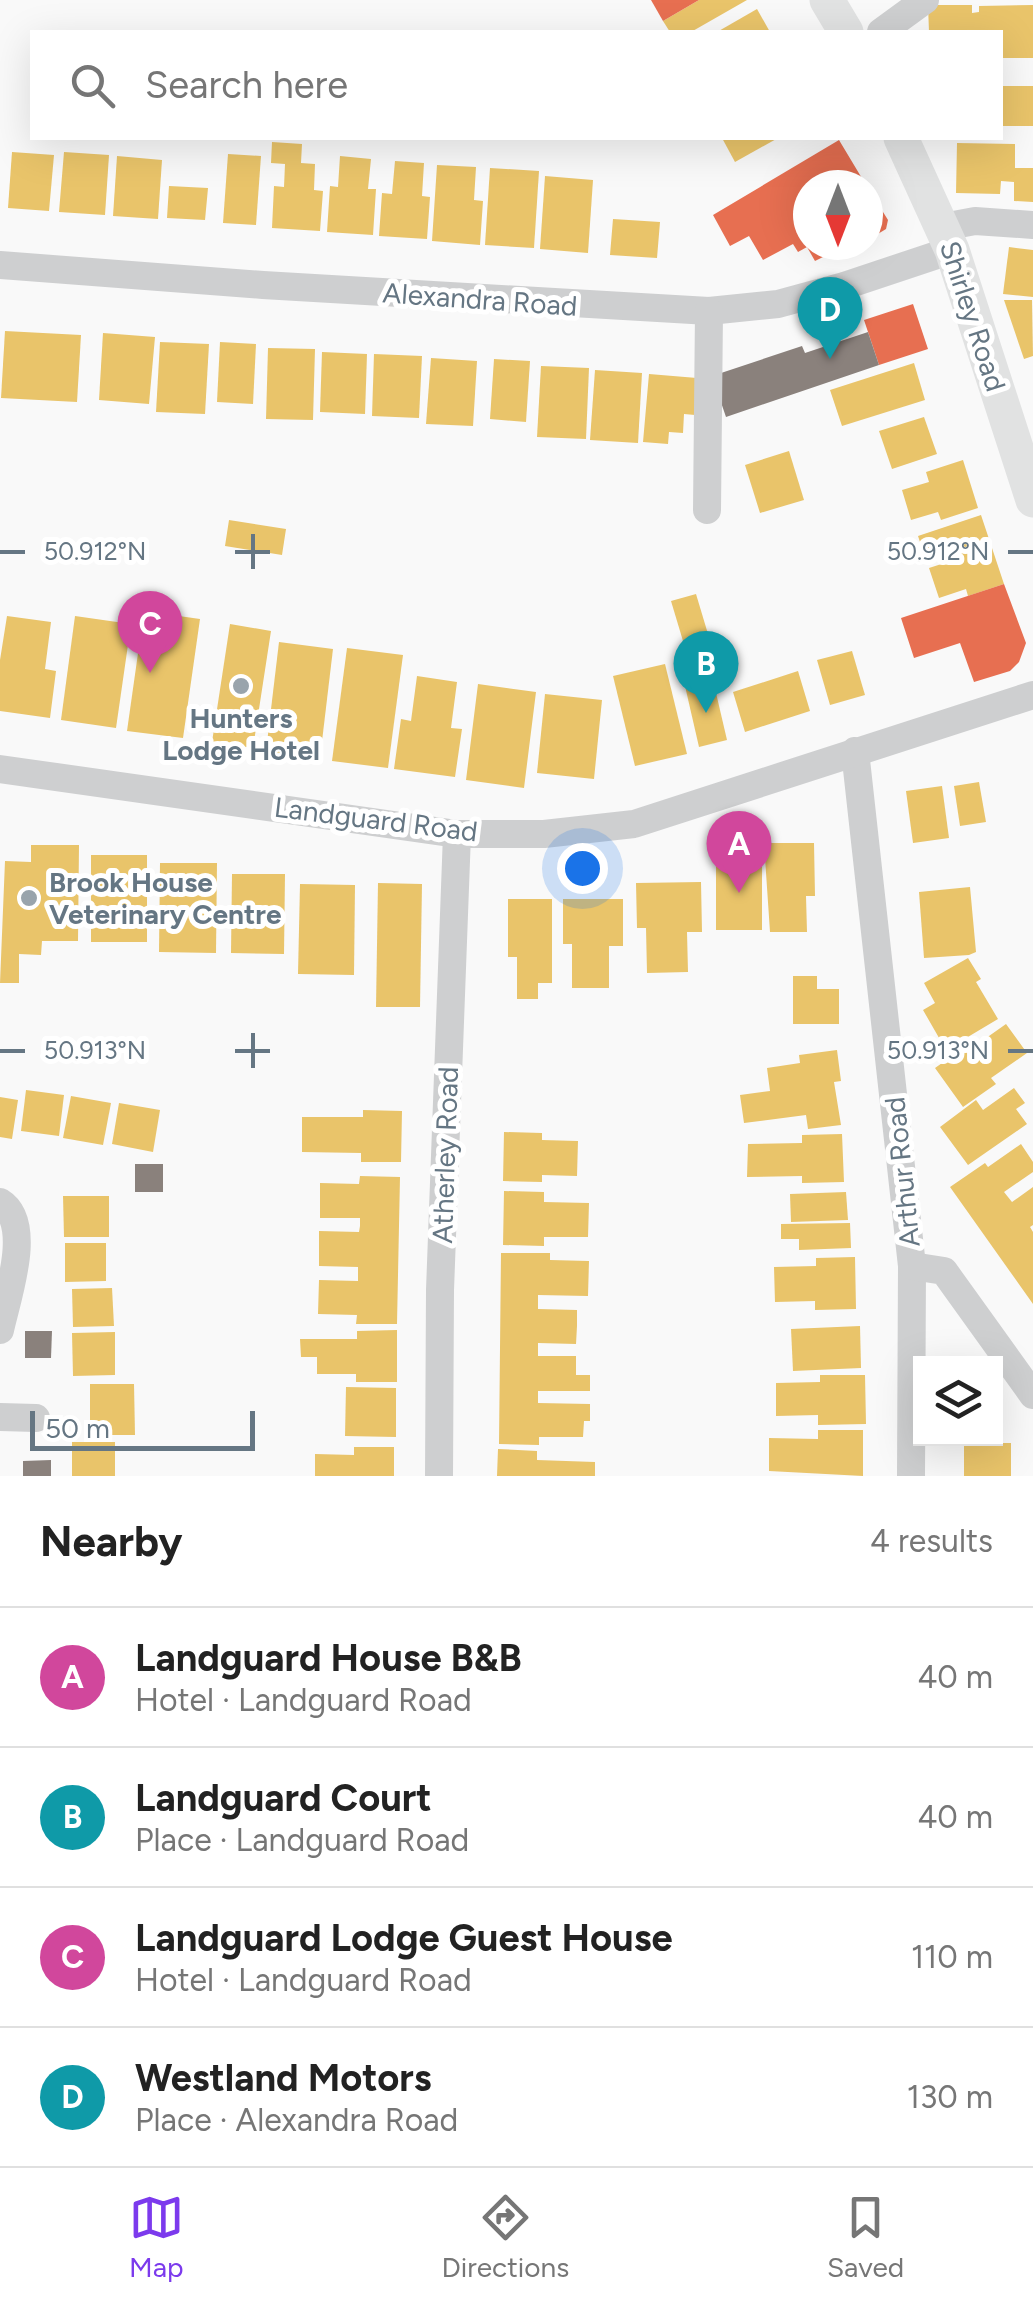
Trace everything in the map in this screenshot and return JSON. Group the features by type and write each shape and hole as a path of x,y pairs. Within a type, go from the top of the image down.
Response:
{"main road":[{"path":"827,0 845,30"},
{"name":"Shirley Road","path":"902,140 948,238 1033,500"}],"street":[{"path":"885,30 926,0"},
{"name":"Alexandra Road","path":"0,266 709,311 778,304 844,286 948,238 975,221 1033,225"},
{"path":"707,510 709,311"},
{"name":"Landguard Road","path":"0,768 457,834 544,834 634,824 1033,694"},
{"name":"Arthur Road","path":"855,751 912,1266 911,1476"},
{"name":"Atherley Road","path":"439,1476 440,1290 457,834"},
{"path":"0,1202 10,1208 18,1226 0,1330"},
{"path":"912,1266 944,1271 1033,1394"},
{"path":"0,1417 36,1418"}],"building: Homes":[{"path":"699,0 747,0 694,30 669,30 663,21"},
{"path":"928,5 972,5 972,13 979,12 979,6 1033,5 1033,58 1003,58 1003,30 929,30"},
{"path":"757,9 769,30 720,30"},
{"path":"1003,86 1033,86 1033,126 1003,126"},
{"path":"723,140 774,140 735,162"},
{"path":"272,142 302,144 301,163 315,164 314,190 323,191 320,231 272,228 274,186 284,187 285,164 271,163"},
{"path":"957,143 1015,144 1015,168 1033,168 1033,202 1014,201 1014,182 1001,181 1000,194 956,193"},
{"path":"12,152 54,155 49,211 8,208"},
{"path":"64,152 109,155 105,215 59,212"},
{"path":"228,154 261,156 256,225 223,223"},
{"path":"117,156 162,160 158,219 113,216"},
{"path":"340,156 371,159 368,189 376,189 373,235 327,232 330,186 338,187"},
{"path":"395,161 424,163 422,196 430,197 427,239 379,236 382,193 392,194"},
{"path":"437,165 476,167 474,200 483,201 480,245 432,241"},
{"path":"490,168 539,171 534,248 485,245"},
{"path":"545,176 593,180 588,253 540,249"},
{"path":"169,186 208,188 205,220 167,218"},
{"path":"613,219 660,222 657,258 610,255"},
{"path":"1009,247 1033,250 1033,297 1003,294"},
{"path":"1004,300 1032,300 1033,356 1024,359"},
{"path":"5,331 81,335 77,402 1,398"},
{"path":"103,333 155,337 149,404 99,400"},
{"path":"160,342 209,344 205,414 156,412"},
{"path":"220,342 256,344 253,404 217,402"},
{"path":"268,348 315,349 313,420 266,419"},
{"path":"322,352 367,354 365,414 320,412"},
{"path":"374,354 422,356 419,418 372,416"},
{"path":"431,358 477,361 473,426 426,424"},
{"path":"494,359 530,361 526,422 490,419"},
{"path":"914,363 925,400 842,426 830,390"},
{"path":"541,366 589,368 586,439 537,437"},
{"path":"595,370 642,373 638,443 590,440"},
{"path":"649,374 697,378 695,415 684,414 683,433 669,432 668,444 643,442"},
{"path":"924,417 937,454 892,469 879,431"},
{"path":"789,451 804,500 760,513 745,465"},
{"path":"963,460 978,508 941,520 938,512 911,520 902,490 929,482 926,472"},
{"path":"981,515 1004,584 968,596 966,589 939,598 929,568 957,559 954,550 952,545 924,554 918,536"},
{"path":"229,520 286,529 282,555 225,546"},
{"path":"696,594 708,634 683,641 671,601"},
{"path":"144,611 200,619 183,738 127,731"},
{"path":"7,616 51,622 45,669 56,671 50,718 0,711 0,660"},
{"path":"75,616 131,624 116,728 61,720"},
{"name":"Hunters Lodge Hotel","path":"230,624 271,631 253,748 212,742"},
{"path":"279,642 333,649 320,758 266,751"},
{"path":"347,648 403,655 388,768 332,761"},
{"path":"852,651 865,695 830,705 817,660"},
{"path":"665,664 687,754 635,766 613,676"},
{"path":"798,671 810,711 745,732 733,692"},
{"path":"417,676 457,682 451,728 462,729 455,777 394,769 401,719 411,721"},
{"path":"713,680 727,740 699,747 685,686"},
{"path":"478,684 536,692 524,788 466,780"},
{"path":"545,694 602,700 594,779 537,773"},
{"path":"979,782 986,822 960,826 954,786"},
{"path":"942,786 949,838 913,843 906,791"},
{"path":"764,843 814,843 815,896 806,896 807,932 770,932"},
{"name":"Brook House Veterinary Centre","path":"31,845 79,845 78,941 42,941 41,955 19,954 19,983 0,983 5,861 31,862"},
{"path":"91,855 147,855 147,942 91,942"},
{"path":"716,855 762,856 762,930 716,930"},
{"path":"160,863 217,863 216,953 159,952"},
{"path":"232,874 285,874 284,954 231,953"},
{"path":"701,882 702,932 687,932 688,972 647,973 646,928 637,928 636,883"},
{"path":"378,883 422,884 420,1007 376,1007"},
{"path":"300,884 355,885 354,975 298,974"},
{"path":"970,887 976,952 924,958 919,892"},
{"path":"508,899 552,899 552,983 538,983 538,999 517,999 517,957 508,957"},
{"path":"563,899 623,899 623,946 609,946 609,988 572,988 572,944 563,944"},
{"path":"968,958 981,979 976,982 998,1019 946,1050 923,1010 935,1003 924,983"},
{"path":"793,976 817,976 817,989 839,989 839,1024 793,1024"},
{"path":"1006,1024 1027,1053 991,1078 996,1084 963,1107 935,1068"},
{"path":"837,1050 841,1081 834,1082 841,1125 808,1129 806,1115 744,1123 740,1095 770,1091 767,1068 800,1063 799,1055"},
{"path":"1014,1088 1025,1103 1016,1109 1027,1124 968,1165 940,1127 976,1100 983,1110"},
{"path":"26,1090 64,1095 59,1136 21,1131"},
{"path":"71,1096 111,1103 103,1145 63,1138"},
{"path":"0,1097 18,1100 12,1139 0,1137"},
{"path":"119,1103 160,1110 153,1152 112,1144"},
{"path":"363,1110 402,1111 401,1162 361,1162 361,1153 302,1152 302,1117 363,1117"},
{"path":"504,1132 542,1133 542,1140 578,1141 577,1176 542,1175 542,1182 503,1181"},
{"path":"842,1134 844,1182 802,1183 802,1176 747,1177 748,1144 802,1143 802,1135"},
{"path":"1021,1144 1033,1162 1033,1172 1004,1192 1012,1202 1033,1187 1033,1304 950,1187"},
{"path":"360,1176 400,1177 397,1324 356,1324 357,1315 318,1314 319,1280 358,1281 358,1267 319,1266 319,1231 359,1232 360,1226 360,1218 320,1218 320,1183 359,1184"},
{"path":"504,1191 544,1192 544,1202 589,1203 588,1237 544,1237 544,1246 503,1245"},
{"path":"846,1192 848,1220 791,1222 790,1194"},
{"path":"63,1196 109,1196 109,1237 64,1237"},
{"path":"850,1223 851,1248 799,1250 799,1239 781,1239 781,1224"},
{"path":"65,1243 106,1243 106,1281 65,1282"},
{"path":"501,1253 550,1253 550,1260 589,1261 588,1296 538,1295 538,1309 577,1310 576,1344 538,1343 538,1356 576,1356 576,1375 590,1375 590,1391 538,1391 538,1403 590,1404 590,1421 584,1421 583,1437 539,1437 539,1445 499,1444"},
{"path":"855,1257 856,1309 815,1310 815,1301 775,1302 774,1267 816,1266 816,1258"},
{"path":"112,1288 114,1326 73,1327 72,1289"},
{"path":"860,1326 861,1368 793,1371 791,1329"},
{"path":"397,1330 397,1382 356,1382 356,1374 317,1374 317,1357 301,1357 300,1339 357,1339 357,1331"},
{"path":"115,1332 115,1375 73,1376 72,1333"},
{"path":"820,1375 865,1375 866,1424 818,1425 818,1415 776,1416 776,1383 820,1382"},
{"path":"90,1384 134,1384 135,1435 90,1435"},
{"path":"346,1387 396,1388 396,1437 345,1436"},
{"path":"818,1430 863,1430 863,1476 769,1471 769,1438 818,1439"},
{"path":"72,1442 115,1442 115,1476 72,1476"},
{"path":"1011,1443 1011,1476 964,1476 964,1446"},
{"path":"354,1447 394,1447 394,1476 315,1476 315,1454 354,1455"},
{"path":"498,1449 537,1451 537,1460 595,1462 595,1476 497,1476"}],"building: Shops":[{"path":"651,0 699,0 663,21"},
{"path":"839,140 857,170 793,170 793,244 763,260 749,236 730,246 713,215"},
{"path":"913,304 928,349 879,365 864,320"},
{"path":"1004,584 1026,643 1019,662 1010,671 974,682 960,643 914,658 901,618"}],"building: Industry":[{"path":"868,332 879,365 726,417 712,376 802,346 805,353"},
{"path":"135,1164 163,1164 163,1192 135,1192"},
{"path":"25,1331 52,1331 51,1358 25,1358"},
{"path":"51,1460 51,1476 23,1476 23,1461"}],"place":[{"name":"Westland Motors","path":"830,359"},
{"name":"Landguard Lodge Guest House","path":"150,673"},
{"name":"Hunters Lodge Hotel","path":"241,686"},
{"name":"Landguard Court","path":"706,713"},
{"name":"Landguard House B&B","path":"739,893"},
{"name":"Brook House Veterinary Centre","path":"29,898"}]}
